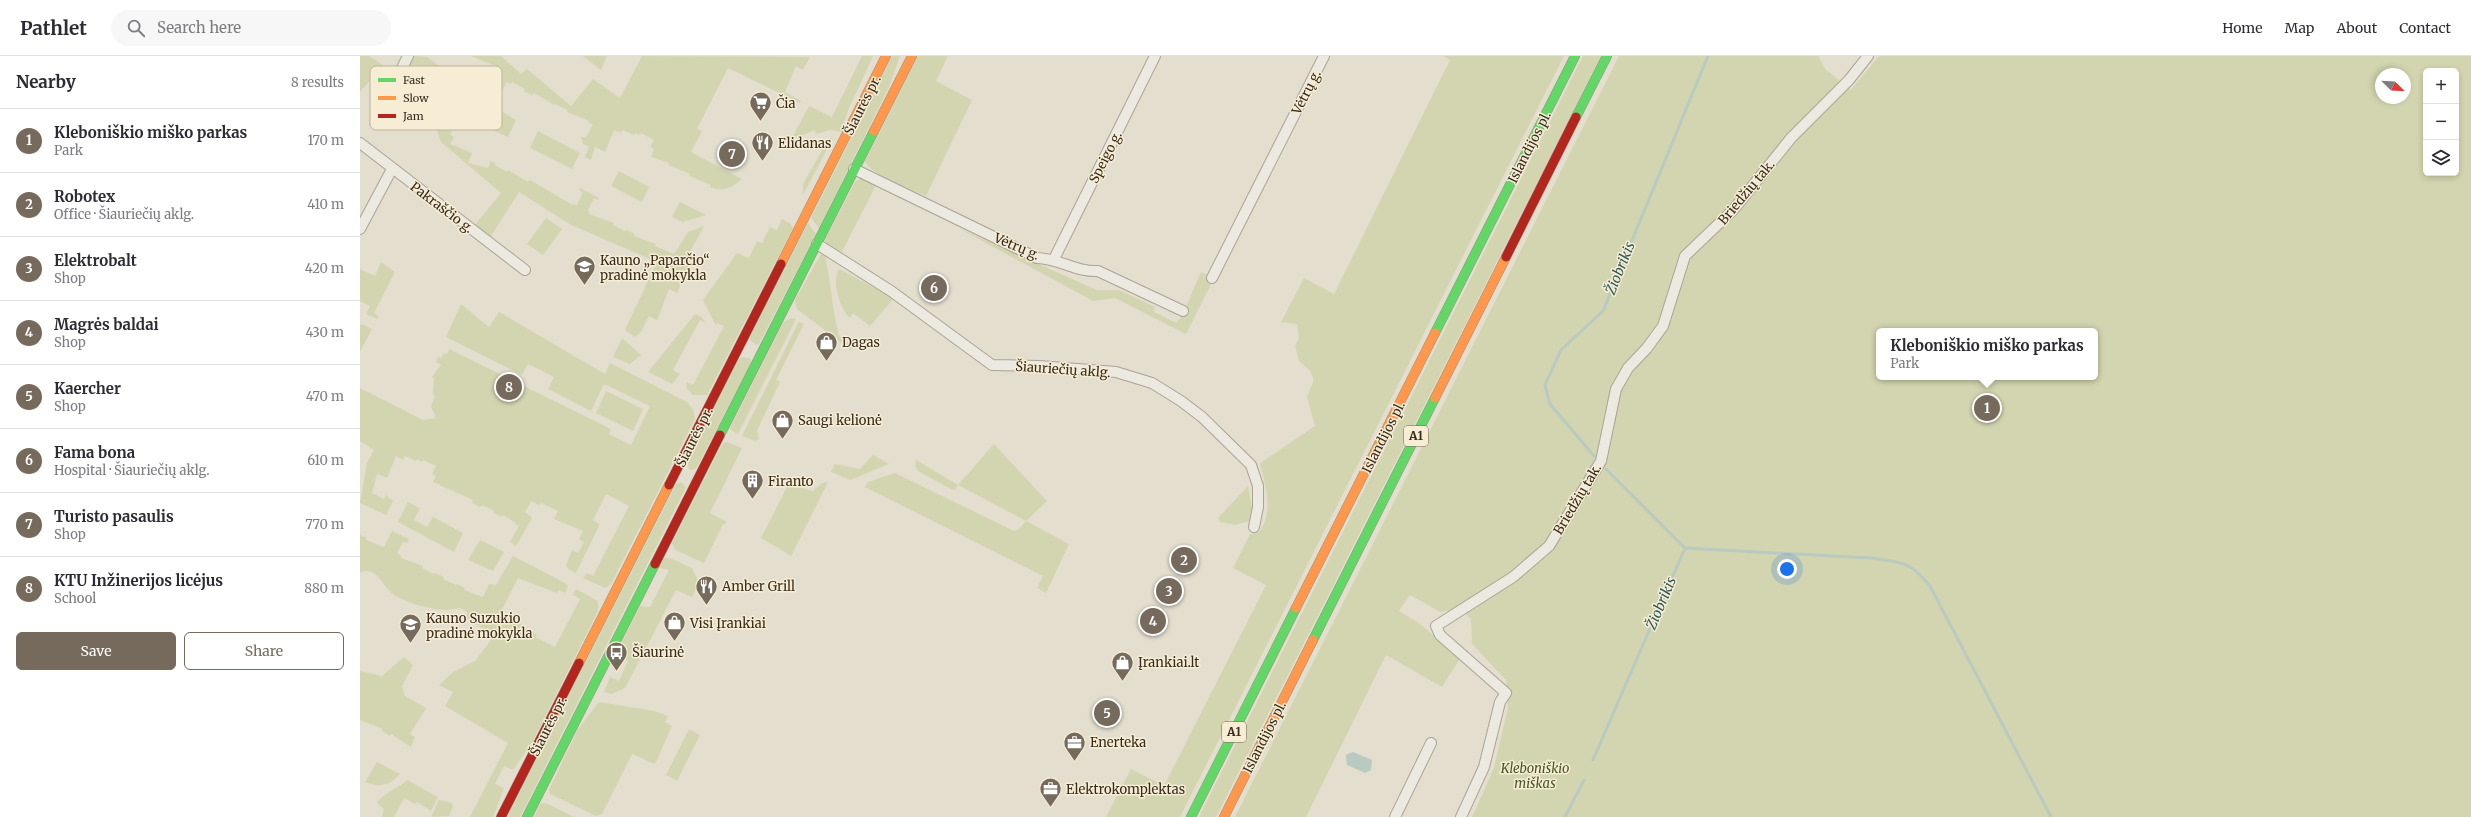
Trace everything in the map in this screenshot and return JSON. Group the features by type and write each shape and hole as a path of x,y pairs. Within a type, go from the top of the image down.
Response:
{"main road":[{"name":"Šiaurės pr.","path":"501,817 686,478 751,350 886,56"},
{"name":"Šiaurės pr.","path":"527,817 686,478 751,350 817,244 912,56"},
{"name":"Islandijos pl.","path":"1191,817 1575,56"},
{"name":"Islandijos pl.","path":"1224,817 1607,56"}],"street":[{"path":"403,66 408,56"},
{"name":"Speigo g.","path":"1054,258 1155,56"},
{"name":"Vėtrų g.","path":"1212,278 1324,56"},
{"name":"Briedžių tak.","path":"1461,817 1484,768 1500,702 1506,693 1440,635 1436,626 1513,577 1549,546 1601,461 1616,389 1628,368 1647,348 1663,326 1685,256 1734,209 1792,138 1848,80 1868,56"},
{"name":"Pakraščio g.","path":"360,143 525,270"},
{"path":"360,229 392,169"},
{"name":"Vėtrų g.","path":"854,169 1037,258 1054,258 1084,272 1098,271 1183,311"},
{"name":"Šiauriečių aklg.","path":"817,244 891,292 992,365 1046,366 1116,372 1152,383 1181,401 1202,417 1251,465 1258,486 1258,507 1254,527"},
{"path":"1395,817 1431,743"}],"green space":[{"path":"360,56 369,56 383,65 370,66 370,80 360,92"},
{"path":"412,56 427,57 439,66 408,66"},
{"path":"471,56 501,56 521,74 527,69 571,106 593,79 620,98 642,56 810,57 803,70 796,66 785,92 801,101 800,103 728,68 697,129 702,131 691,152 742,179 731,187 723,189 710,187 711,185 689,176 690,174 668,165 669,163 651,157 654,149 650,147 654,140 641,133 640,135 635,133 634,135 623,130 621,133 614,130 605,152 595,147 591,160 585,157 589,147 583,144 581,137 586,137 593,125 588,122 589,121 567,112 567,110 555,104 554,105 534,93 532,95 524,91 525,89 512,82 511,84 507,82 502,91 502,66 495,66"},
{"path":"583,56 607,56 601,70"},
{"path":"862,56 873,56 849,108 841,132 829,130 816,134 814,130 798,137 793,136 809,106 832,117"},
{"path":"892,56 900,56 889,87 819,228 811,218"},
{"path":"918,56 948,56 936,81 972,100 926,196 883,177 869,167 865,161"},
{"path":"1443,56 1564,56 1180,817 1106,817 1131,769 1164,786 1266,585 1233,568 1250,534 1260,531 1267,515 1267,497 1260,463 1315,426 1307,397 1314,380 1310,371 1299,361 1295,346 1299,338 1297,324 1281,322 1304,278 1334,294 1450,60"},
{"path":"1583,56 1601,56 1216,817 1199,817"},
{"name":"Kleboniškio miškas","path":"1619,56 1818,56 1825,69 1851,90 1879,56 2471,56 2471,817 1472,817 1494,768 1508,707 1506,680 1472,644 1471,619 1467,615 1457,610 1440,612 1410,595 1399,611 1416,621 1461,657 1442,687 1386,655 1306,817 1235,817"},
{"path":"502,111 516,120 508,137 492,130 502,130"},
{"path":"437,130 452,130 450,135 454,137 450,144 472,153 468,163 488,168 491,161 507,172 508,170 528,182 530,180 571,204 577,205 583,192 579,190 580,188 599,198 598,200 594,198 588,210 591,215 614,223 613,225 635,234 634,236 656,244 655,246 674,254 688,232 704,226 689,254 690,262 677,293 669,289 657,320 649,316 641,332 635,337 625,330 657,262 571,225 519,192 490,238 474,226 501,193 441,142"},
{"path":"538,131 580,153 572,169 530,148"},
{"path":"829,138 833,138 803,195 803,184"},
{"path":"619,171 649,187 642,202 611,186"},
{"path":"860,179 865,179 876,185 842,252 827,245 825,240 855,182"},
{"path":"680,202 706,215 683,222 672,217"},
{"path":"546,218 562,229 543,255 527,244"},
{"path":"782,219 791,224 793,228 707,395 693,395 687,389 686,382 693,385 724,326 717,323 716,326 703,300 737,253 749,258 757,241 762,243 770,227 777,230"},
{"path":"808,223 816,234 759,344 756,345 751,341 750,337"},
{"path":"960,229 1097,290 1119,290 1155,307 1154,312 1176,323 1182,316 1201,272 1216,279 1211,284 1186,334 1115,298 1093,301"},
{"path":"821,254 825,255 839,336 854,347 851,350 797,309 795,300"},
{"path":"381,262 395,272 374,313 378,316 377,319 366,314 370,306 360,301 360,269 375,276"},
{"path":"839,269 894,298 870,326 853,313 850,318 843,309 836,287"},
{"path":"461,304 489,327 499,312 605,374 610,363 687,402 693,409 695,419 611,584 605,588 583,578 587,573 593,576 629,506 606,494 593,520 599,524 598,528 576,573 568,569 566,565 572,550 578,553 584,542 579,539 583,531 554,519 558,511 541,503 539,505 531,501 525,512 532,518 516,546 510,542 519,526 515,524 515,522 503,515 502,517 493,513 494,511 482,505 480,507 472,503 473,500 433,482 436,476 432,474 436,466 423,460 422,462 417,459 416,461 405,456 403,460 396,456 387,478 377,474 372,493 384,499 386,495 393,501 386,515 360,503 367,463 374,450 360,441 360,388 423,420 436,418 431,406 435,396 433,395 434,378 432,377 441,365 436,362 438,357 441,358 444,353 447,354 449,349 611,429 609,434 631,445 650,406 604,384 591,411 548,389 554,377 528,364 522,375 446,337"},
{"path":"695,314 700,316 706,323 700,320 673,370 680,374 672,384 648,372"},
{"path":"791,318 796,319 738,434 730,428 783,323"},
{"path":"799,321 804,324 776,380 780,382 757,431 759,439 755,441 742,436"},
{"path":"361,324 372,329 360,352 360,325"},
{"path":"622,338 641,355 630,364 613,357"},
{"path":"743,357 750,359 751,363 697,467 693,470 689,469 687,461 739,359"},
{"path":"606,391 643,409 633,431 596,413"},
{"path":"727,442 742,448 710,513 727,522 723,524 704,563 675,550 672,543 723,443"},
{"path":"994,444 1047,501 1026,521 958,485"},
{"path":"873,455 889,464 850,480 831,472 835,464 860,469"},
{"path":"916,460 958,485 955,490 951,489 918,471 915,466"},
{"path":"895,473 1014,531 1019,529 1026,521 1069,544 1046,593 1037,588 1043,576 865,487 868,482"},
{"path":"785,476 801,487 813,491 822,483 828,482 791,556 761,538 787,487 785,485 786,482 782,478"},
{"path":"681,482 686,487 520,817 507,817 676,484"},
{"path":"1248,486 1253,513 1249,521 1235,525 1220,522 1218,518"},
{"path":"408,502 420,508 414,520 427,527 433,517 463,533 454,552 398,522"},
{"path":"392,531 409,539 407,543 403,542 397,553 401,556 401,558 423,566 422,568 444,577 443,579 465,588 464,590 483,597 489,584 496,585 513,556 565,583 568,586 565,593 559,590 557,593 518,578 501,612 537,635 535,637 555,647 580,599 573,595 576,589 598,601 598,611 533,741 513,770 504,766 495,784 504,788 493,817 470,817 508,743 445,706 453,692 439,685 453,672 475,661 491,640 483,629 465,616 468,613 460,608 445,610 419,606 396,596 387,588 377,575 367,571 360,572 360,535 366,538 366,540 384,547"},
{"path":"480,540 504,552 493,571 468,560"},
{"path":"664,558 670,558 692,568 699,583 692,597 676,590 625,688 612,694 604,692 610,677 619,681 628,661 619,656 619,648 640,606 650,607 669,570 659,568"},
{"path":"404,657 413,665 402,686 405,696 426,708 410,734 415,737 411,747 391,734 390,736 382,731 383,729 360,720 360,671 382,676"},
{"path":"599,702 654,711 668,716 665,722 672,726 655,764 632,754 602,814 596,816 550,794 549,790 578,729"},
{"path":"689,729 700,735 677,781 666,775"},
{"path":"377,762 400,774 392,781 384,785 376,785 365,782"},
{"path":"407,780 438,797 431,811 417,802 415,804 404,798 394,817 382,817 384,809 377,803 383,796"},
{"path":"439,800 451,803 453,806 449,816 431,817"},
{"path":"544,803 574,817 534,817 540,804"}],"shaded area":[{"path":"1353,752 1372,760 1371,770 1365,773 1347,765 1346,755"}],"waterway":[{"name":"Žiobrikis","path":"1594,456 1550,404 1545,385 1561,350 1603,311 1708,56"},
{"name":"Žiobrikis","path":"1606,469 1685,548"},
{"path":"1685,548 1870,558 1897,562 1916,571 1930,586 2051,817"},
{"name":"Žiobrikis","path":"1593,760 1685,548"},
{"name":"Žiobrikis","path":"1565,817 1584,780"}],"traffic: fast":[{"path":"1435,333 1575,56"},
{"path":"1576,117 1607,56"},
{"path":"720,435 874,131"},
{"path":"1313,640 1435,398"},
{"path":"527,817 655,564"},
{"path":"1191,817 1296,608"}],"traffic: slow":[{"path":"781,264 886,56"},
{"path":"874,131 912,56"},
{"path":"1435,398 1506,257"},
{"path":"1296,608 1435,333"},
{"path":"579,663 669,485"},
{"path":"1224,817 1313,640"}],"traffic: jam":[{"path":"1506,257 1576,117"},
{"path":"669,485 781,264"},
{"path":"655,564 720,435"},
{"path":"501,817 579,663"}],"place":[{"name":"Čia","path":"761,122"},
{"name":"Turisto pasaulis","path":"732,154"},
{"name":"Elidanas","path":"762,162"},
{"name":"Kauno „Paparčio“ pradinė mokykla","path":"585,286"},
{"name":"Fama bona","path":"934,288"},
{"name":"Dagas","path":"827,362"},
{"name":"KTU Inžinerijos licėjus","path":"509,387"},
{"name":"Kleboniškio miško parkas","path":"1987,408"},
{"name":"Saugi kelionė","path":"782,440"},
{"name":"Firanto","path":"753,500"},
{"name":"Robotex","path":"1184,560"},
{"name":"Elektrobalt","path":"1169,591"},
{"name":"Amber Grill","path":"706,606"},
{"name":"Magrės baldai","path":"1153,621"},
{"name":"Visi Įrankiai","path":"674,642"},
{"name":"Kauno Suzukio pradinė mokykla","path":"410,644"},
{"name":"Šiaurinė","path":"616,672"},
{"name":"Įrankiai.lt","path":"1122,682"},
{"name":"Kaercher","path":"1107,713"},
{"name":"Enerteka","path":"1075,762"},
{"name":"Elektrokomplektas","path":"1051,808"}]}
